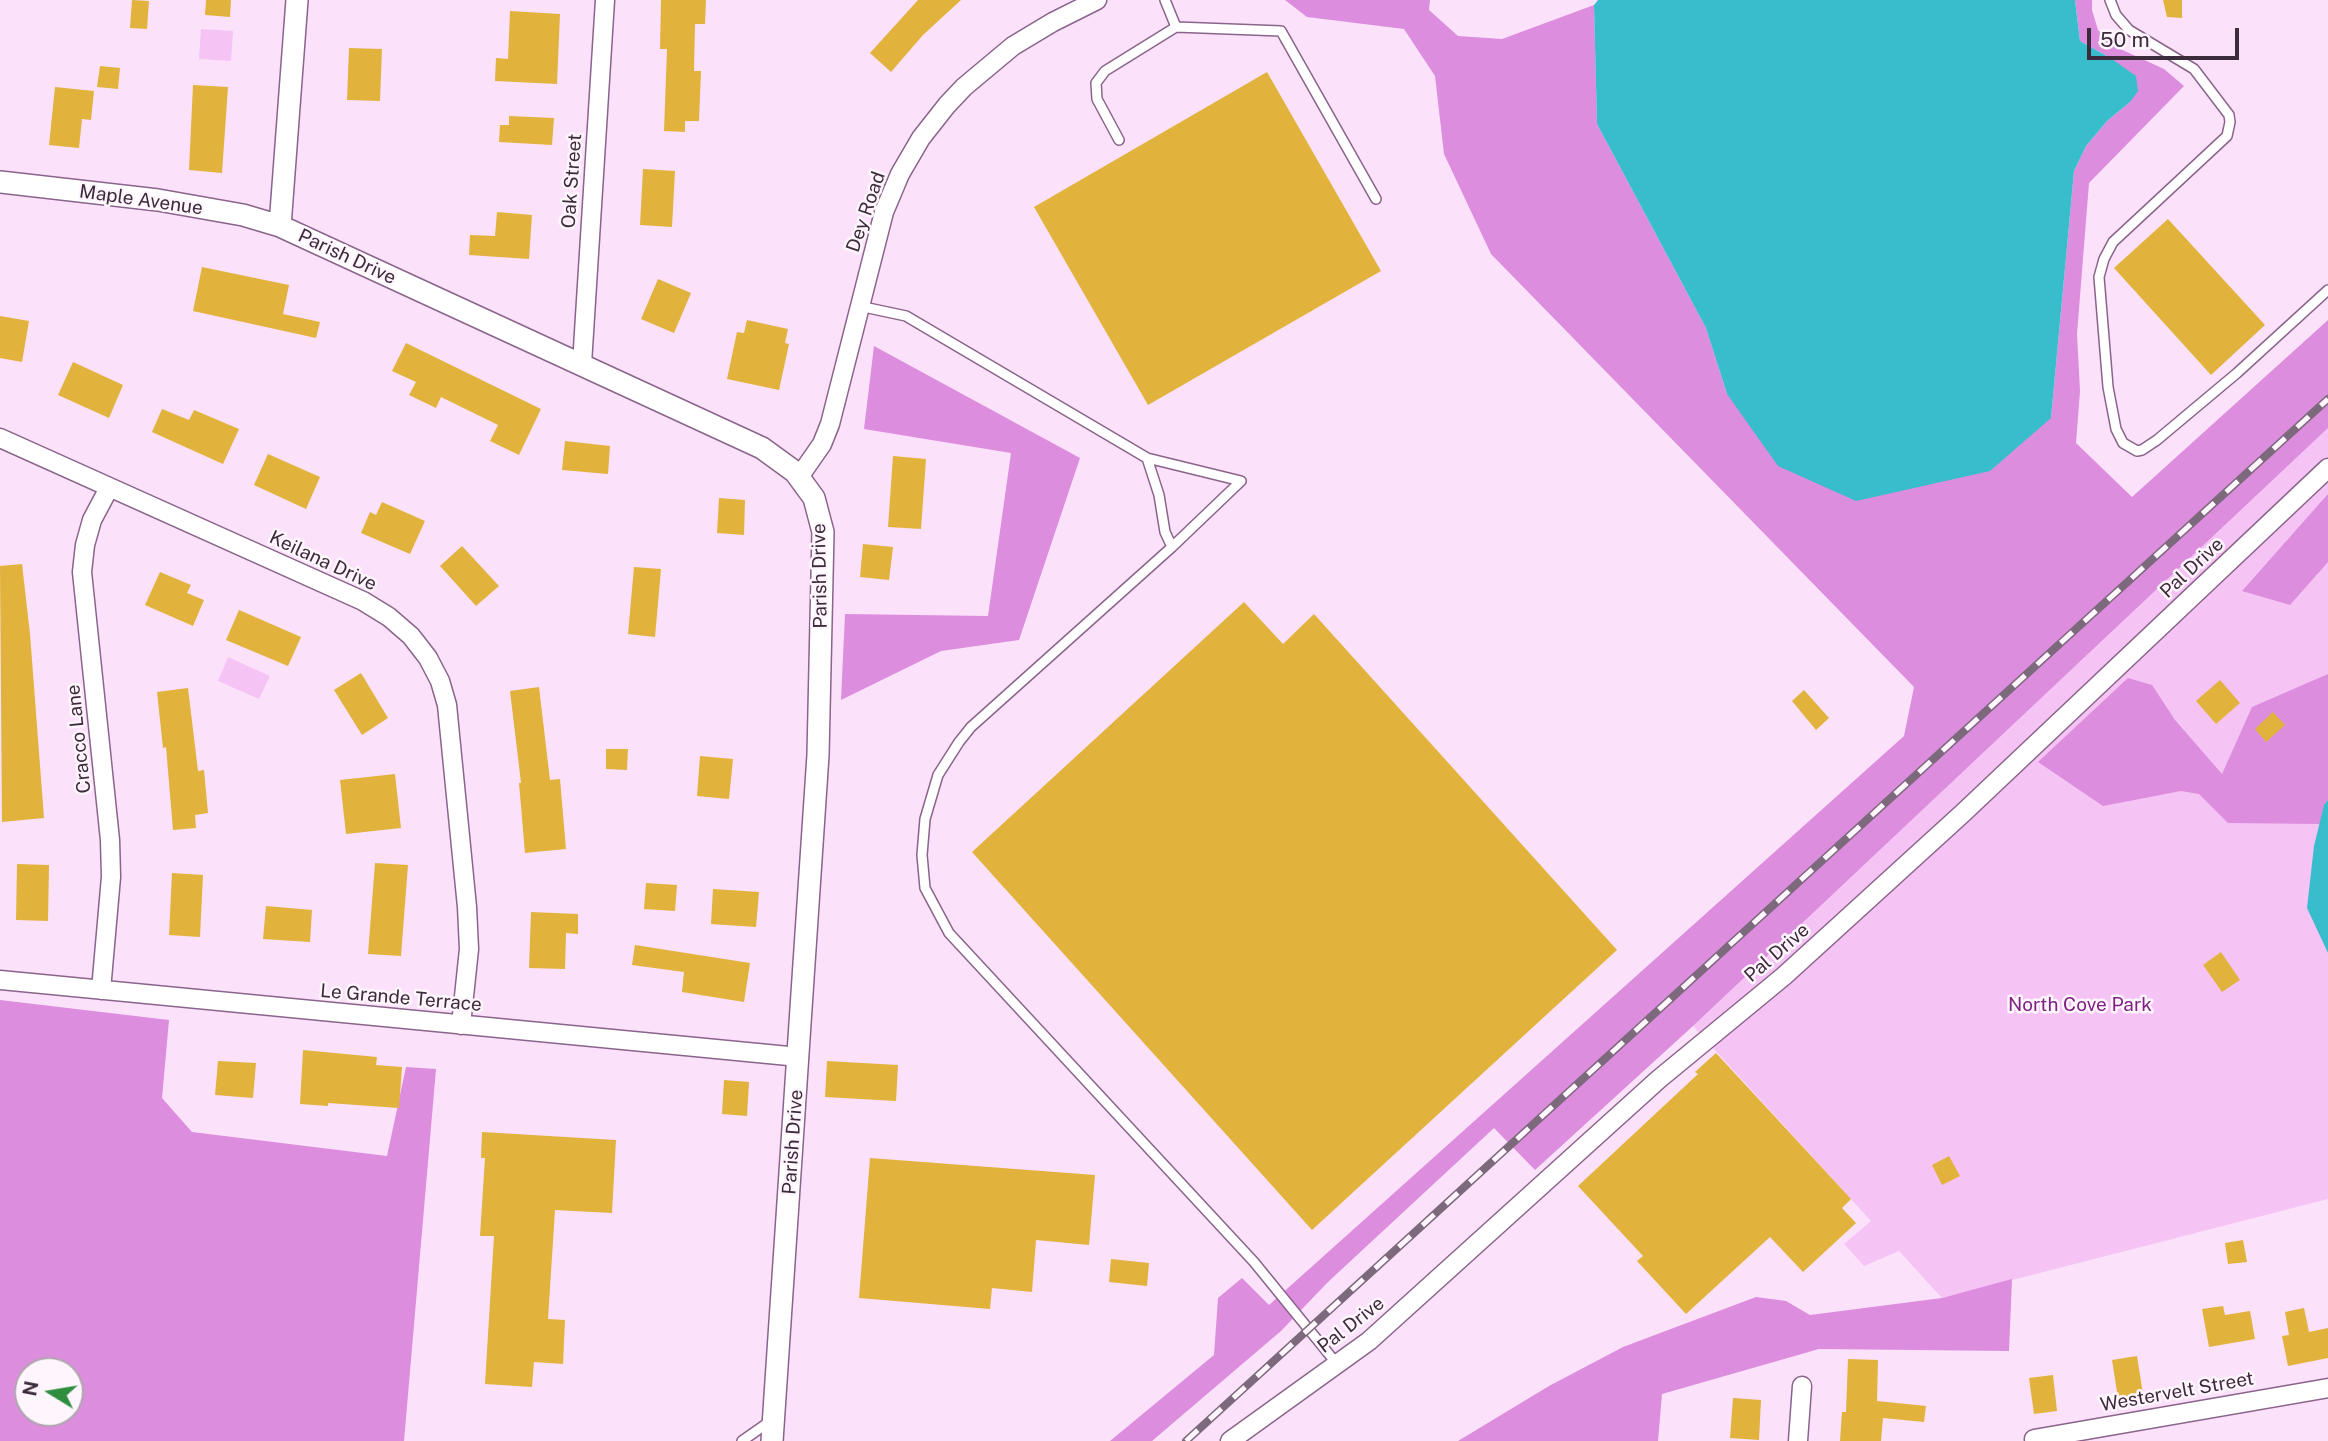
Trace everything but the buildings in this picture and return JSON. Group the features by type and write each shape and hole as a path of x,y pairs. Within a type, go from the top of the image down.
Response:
{"street":[{"name":"Parish Drive","path":"297,0 281,226 762,448 782,461 799,477 814,498 820,513 823,556 818,755 772,1441"},
{"name":"Oak Street","path":"582,364 605,0"},
{"name":"Dey Road","path":"799,477 822,444 830,424 884,212 900,174 920,138 955,96 1004,53 1053,22 1097,0"},
{"name":"Maple Avenue","path":"0,182 158,200 243,215 281,226"},
{"name":"Keilana Drive","path":"0,438 363,601 389,617 411,636 428,658 440,681 447,705 469,949 461,1025"},
{"name":"Pal Drive","path":"1230,1441 1369,1341 1659,1079 1784,976 1963,813 2328,468"},
{"name":"Cracco Lane","path":"101,990 111,877 110,840 82,572 85,545 92,520 109,488"},
{"name":"Le Grande Terrace","path":"0,980 799,1057"},
{"path":"1798,1441 1802,1386"},
{"name":"Westervelt Street","path":"2034,1439 2112,1433 2328,1388"}],"lane":[{"path":"1165,0 1176,27"},
{"path":"2110,0 2116,15 2129,30 2194,69 2230,115 2227,136 2113,242 2104,259 2099,277 2108,387 2116,429 2123,443 2137,451 2157,440 2237,373 2328,290"},
{"path":"1119,140 1097,99 1096,83 1105,71 1176,27 1280,31 1376,199"},
{"path":"859,306 906,316 1147,458 1241,481 1172,547 971,727 959,742 938,775 925,819 922,855 925,888 949,933 1254,1262 1337,1363"},
{"path":"1147,458 1160,495 1165,532 1172,547"},
{"path":"742,1441 773,1419"}],"green space":[{"path":"201,29 233,31 231,61 199,59"},
{"name":"North Cove Park","path":"2328,428 2328,1199 1942,1298 1899,1251 1864,1266 1844,1244 1871,1221 1693,1026"},
{"path":"228,657 270,676 259,699 218,681"}],"shaded area":[{"path":"1285,0 1430,0 1429,10 1458,36 1502,39 1594,5 1597,124 1706,328 1727,394 2051,418 2074,171 2086,146 2107,121 2130,102 2112,59 2080,41 2075,0 2092,0 2098,30 2116,47 2164,69 2184,86 2089,183 2077,334 2080,391 2076,443 2132,497 2328,320 2328,428 1693,1026 1535,1170 1494,1128 1328,1282 1281,1331 1152,1441 1110,1441 1214,1355 1218,1298 1242,1278 1269,1305 1904,736 1914,687 1491,254 1444,154 1435,76 1404,29 1307,17"},
{"path":"874,346 1080,458 1019,640 941,651 841,700 845,614 988,616 1011,453 864,429"},
{"path":"2328,494 2328,562 2290,605 2242,591"},
{"path":"2328,674 2328,800 2320,824 2228,823 2199,794 2181,791 2103,806 2038,762 2128,678 2152,685 2175,720 2222,774 2252,707"},
{"path":"0,1000 169,1020 162,1098 192,1132 387,1156 406,1067 436,1069 404,1441 0,1441"},
{"path":"2012,1279 2009,1351 1819,1349 1662,1394 1658,1441 1458,1441 1549,1386 1623,1347 1756,1297 1786,1301 1810,1315 1942,1298"}],"water":[{"path":"1598,0 2075,0 2080,41 2136,76 2138,91 2086,146 2074,171 2051,418 1990,471 1856,501 1778,466 1727,394 1706,328 1597,124 1594,5"},
{"path":"2328,800 2328,953 2307,908 2314,846 2324,805"}],"railway":[{"path":"1186,1441 2328,399"}]}
